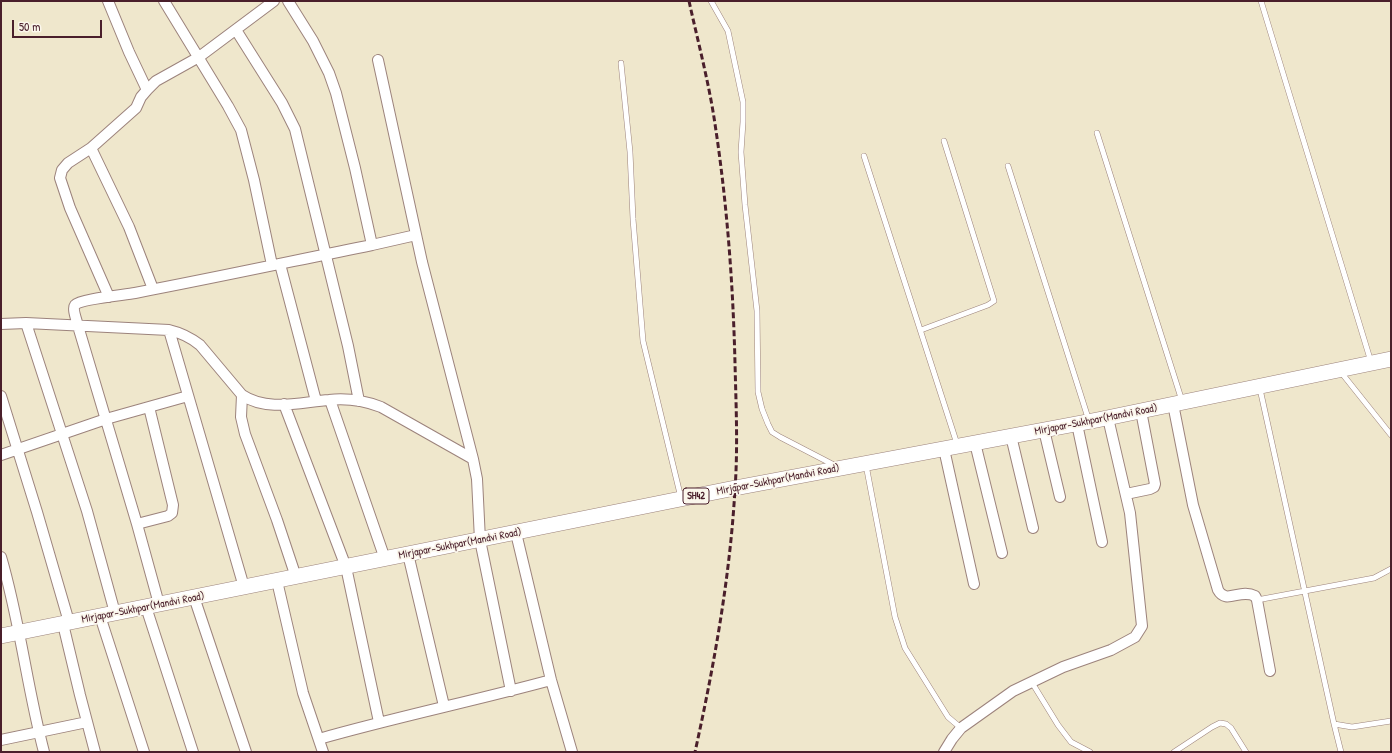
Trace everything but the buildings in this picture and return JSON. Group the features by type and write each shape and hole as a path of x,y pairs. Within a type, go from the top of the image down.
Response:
{"main road":[{"name":"Mirjapar-Sukhpar(Mandvi Road)","path":"1,636 736,488 1083,423 1391,359"}],"street":[{"path":"108,1 129,52 147,90"},
{"path":"164,1 199,57 241,130 276,264 316,401"},
{"path":"109,297 70,208 60,178 62,170 68,163 91,148 136,108 141,97 156,82 199,57 274,1"},
{"path":"288,1 314,41 329,73 336,93 372,244"},
{"path":"236,30 282,103 295,129 348,346 359,401"},
{"path":"378,60 416,235 473,459 477,479 480,540 511,691"},
{"path":"91,148 129,227 153,289"},
{"path":"193,752 153,606 137,524 78,326 74,308 75,305 90,300 153,289 416,235"},
{"path":"1,324 26,323 169,330 184,334 192,338 200,346 242,395 249,400 284,404 330,400 359,401 381,407 473,459"},
{"path":"26,323 87,511 115,613"},
{"path":"169,330 244,587"},
{"path":"242,395 241,417 245,434 277,520 296,577"},
{"path":"1,396 18,450 66,623 87,722 95,752"},
{"path":"1,455 106,419 188,396"},
{"path":"330,400 385,559"},
{"path":"1177,403 1193,505 1218,590 1220,594 1225,597 1245,593 1255,596 1270,671"},
{"path":"284,404 346,567 379,722"},
{"path":"137,524 168,516 172,513 173,505 149,407"},
{"path":"1126,494 1150,489 1156,484 1141,411"},
{"path":"944,752 961,728 1013,691 1063,667 1111,650 1135,637 1140,632 1142,626 1130,513 1108,418"},
{"path":"1083,423 1102,542"},
{"path":"1044,430 1060,497"},
{"path":"1011,436 1033,528"},
{"path":"975,443 1002,553"},
{"path":"951,448 974,584"},
{"path":"516,532 551,680 572,752"},
{"path":"408,554 444,706"},
{"path":"1,557 20,632 24,663 44,752"},
{"path":"277,580 303,693 323,752"},
{"path":"194,597 246,752"},
{"path":"100,616 144,752"},
{"path":"319,739 379,722 551,680"},
{"path":"1,740 87,722"}],"lane":[{"path":"711,1 728,31 743,102 741,152 745,205 757,311 758,392 762,409 772,432 840,469"},
{"path":"1262,1 1371,364"},
{"path":"620,63 630,152 633,219 643,341 682,499"},
{"path":"1097,133 1177,403"},
{"path":"921,330 988,305 994,301 944,141"},
{"path":"864,156 921,330 951,448"},
{"path":"1008,166 1083,423"},
{"path":"1339,371 1391,435"},
{"path":"1260,386 1341,752"},
{"path":"866,464 895,617 905,648 948,717 961,728"},
{"path":"1257,600 1374,578 1391,569"},
{"path":"1031,682 1058,725 1071,742 1090,752"},
{"path":"1334,724 1352,727 1391,721"},
{"path":"1174,752 1220,723 1226,724 1231,728 1246,752"}],"railway":[{"path":"689,1 710,93 723,183 733,303 736,426 733,522 725,588 709,687 695,752"}]}
